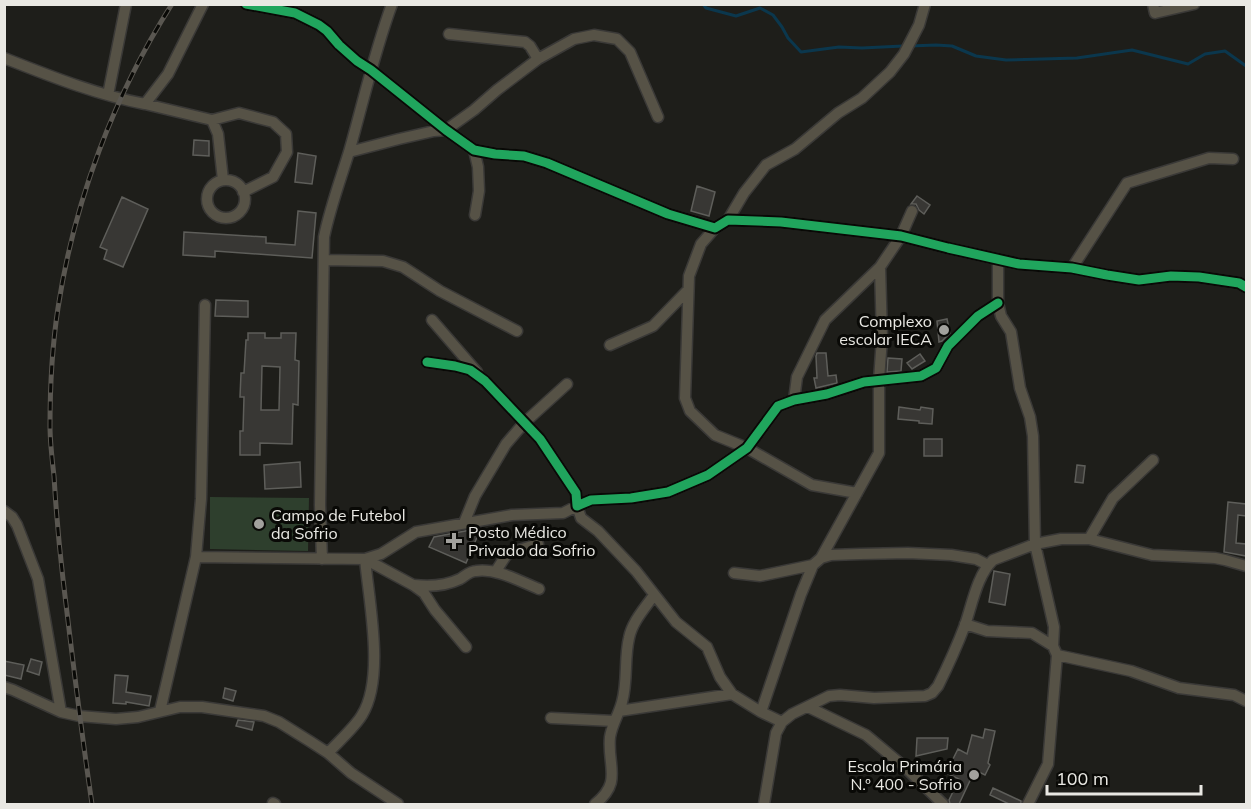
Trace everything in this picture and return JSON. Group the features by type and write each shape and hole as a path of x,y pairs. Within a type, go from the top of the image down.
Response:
{"street":[{"path":"108,95 126,4"},
{"path":"145,104 168,74 203,4"},
{"path":"246,4 295,13 319,25 357,61 474,150 524,156 547,163 668,214 715,228"},
{"path":"321,559 324,237 380,36 392,4"},
{"path":"857,493 812,485 747,448 716,435 690,411 685,398 689,276 701,244 715,228 728,220 744,193 766,165 795,149 838,113 862,98 890,72 919,25 926,4"},
{"path":"1153,4 1155,13 1194,4"},
{"path":"449,34 525,42 538,60"},
{"path":"349,152 446,130 538,60 574,39 594,35 617,39 630,52 658,117"},
{"path":"4,58 56,79 120,99 212,120 239,112 273,122 286,134 287,152 273,177 243,192"},
{"path":"212,120 218,134 223,180"},
{"path":"474,150 480,191 475,215"},
{"path":"1072,268 1127,183 1209,158 1233,159"},
{"path":"223,180 235,182 240,186 245,198 241,210 230,217 219,216 210,208 207,197 212,186 223,180"},
{"path":"794,400 797,377 825,320 880,267 901,236 912,211"},
{"path":"728,220 781,222 901,236 1019,264 1072,268 1139,280 1171,276 1199,277 1244,284"},
{"path":"324,260 383,261 403,267 440,291 517,332"},
{"path":"998,260 998,303 1001,316 1011,332 1020,388 1034,436 1035,544 1054,627 1055,650 1048,764 1028,804"},
{"path":"761,712 801,594 817,561 879,453 879,380 882,338 880,267"},
{"path":"610,345 653,326 688,290"},
{"path":"196,557 365,559 381,554 416,532 512,515 562,513 591,500 631,498 668,492 708,476 747,448 778,406 864,382 921,376 936,368 948,346 978,316 998,303"},
{"path":"160,711 196,557 201,499 206,305"},
{"path":"432,320 540,439 576,493 581,518 598,531 629,563 676,622 707,647 720,677 732,694 782,722"},
{"path":"427,362 470,370 485,381"},
{"path":"464,523 475,496 506,444 524,423 567,384"},
{"path":"1089,539 1113,498 1153,460"},
{"path":"4,511 17,525 38,579 61,712"},
{"path":"764,804 776,733 782,722 792,714 829,696 874,698 925,696 932,693 945,673 982,574 993,560 1035,544 1061,539 1089,539 1152,555 1215,558 1246,566"},
{"path":"496,571 507,554 538,544"},
{"path":"734,573 760,576 831,555 940,554 976,559 988,565"},
{"path":"365,559 424,593 466,647"},
{"path":"328,753 362,716 372,694 374,670 372,616 365,559"},
{"path":"413,585 428,587 445,584 475,570 496,571 539,589"},
{"path":"595,804 604,798 610,788 612,775 610,737 627,679 629,637 635,622 654,595"},
{"path":"965,624 987,631 1032,633 1055,650 1131,671 1179,688 1234,696 1246,701"},
{"path":"4,687 61,712 79,716 116,719 138,717 180,707 202,707 264,716 294,730 328,753 351,773 398,804"},
{"path":"550,718 617,716 732,694"},
{"path":"808,706 866,735 908,770 943,804"}],"green space":[{"name":"Campo de Futebol da Sofrio","path":"210,497 309,498 308,551 210,549"}],"building":[{"path":"194,140 209,141 209,156 193,155"},
{"path":"298,153 316,156 312,184 295,182"},
{"path":"697,186 715,192 709,216 691,211"},
{"path":"917,196 930,205 924,214 916,204 911,204"},
{"path":"122,197 148,209 123,267 104,259 107,250 100,247"},
{"path":"298,211 316,213 312,258 215,251 215,257 183,255 184,232 266,237 266,243 295,245"},
{"path":"216,300 248,301 248,317 215,316"},
{"name":"Complexo escolar IECA","path":"947,319 950,333 939,342 937,321"},
{"path":"248,333 265,333 265,338 281,338 281,333 296,333 295,360 299,361 298,405 293,404 292,444 260,443 260,455 240,455 244,397 240,397 241,373 244,373 246,340 248,340","holes":["262,366 280,367 279,410 261,410"]},
{"path":"817,353 826,353 828,376 836,375 837,383 816,388 814,378 817,378"},
{"path":"920,354 925,361 912,369 907,363"},
{"path":"888,358 902,359 901,371 887,372"},
{"path":"899,407 933,409 932,424 898,419"},
{"path":"924,439 942,439 942,456 924,456"},
{"path":"300,462 301,487 265,489 264,465"},
{"path":"1077,465 1085,466 1083,483 1075,482"},
{"path":"1228,502 1246,504 1246,516 1238,515 1236,543 1246,544 1246,556 1224,552"},
{"name":"Posto Médico Privado da Sofrio","path":"481,528 466,563 429,547 434,537"},
{"path":"994,571 1010,574 1005,605 989,602"},
{"path":"31,659 42,662 39,675 27,671"},
{"path":"4,661 24,665 21,679 4,675"},
{"path":"115,675 128,676 126,692 151,696 149,706 126,702 126,704 113,703"},
{"path":"225,688 236,691 233,701 223,698"},
{"path":"238,720 254,722 252,730 236,726"},
{"path":"985,729 995,731 988,763 990,765 985,775 975,770 959,804 950,804 949,800 959,779 946,773 958,749 967,754 972,735 983,738"},
{"path":"917,738 948,738 947,749 916,756"},
{"path":"993,788 1021,801 1021,804 1009,804 990,795"}],"waterway":[{"path":"703,4 706,8 736,16 760,8 773,15 788,38 801,52 839,47 903,46"},
{"path":"910,46 952,46 976,56 1006,60 1077,58 1132,50 1188,64 1205,54 1225,51 1246,66"}],"railway":[{"path":"92,804 63,579 51,444 50,397 54,337 74,229 99,150 132,75 172,4"}],"cycle path":[{"path":"246,4 295,13 319,25 357,61 474,150 524,156 547,163 668,214 715,228 728,220 781,222 901,236 1019,264 1072,268 1139,280 1171,276 1199,277 1239,283 1246,287"},
{"path":"427,362 470,370 485,381 540,439 576,493 577,506 591,500 631,498 668,492 708,475 747,448 778,406 864,382 921,376 936,368 948,346 978,316 998,303"}],"place":[{"name":"Complexo escolar IECA","path":"944,330"},
{"name":"Campo de Futebol da Sofrio","path":"259,524"},
{"name":"Posto Médico Privado da Sofrio","path":"454,541"},
{"name":"Escola Primária N.º 400 - Sofrio","path":"974,775"}]}
